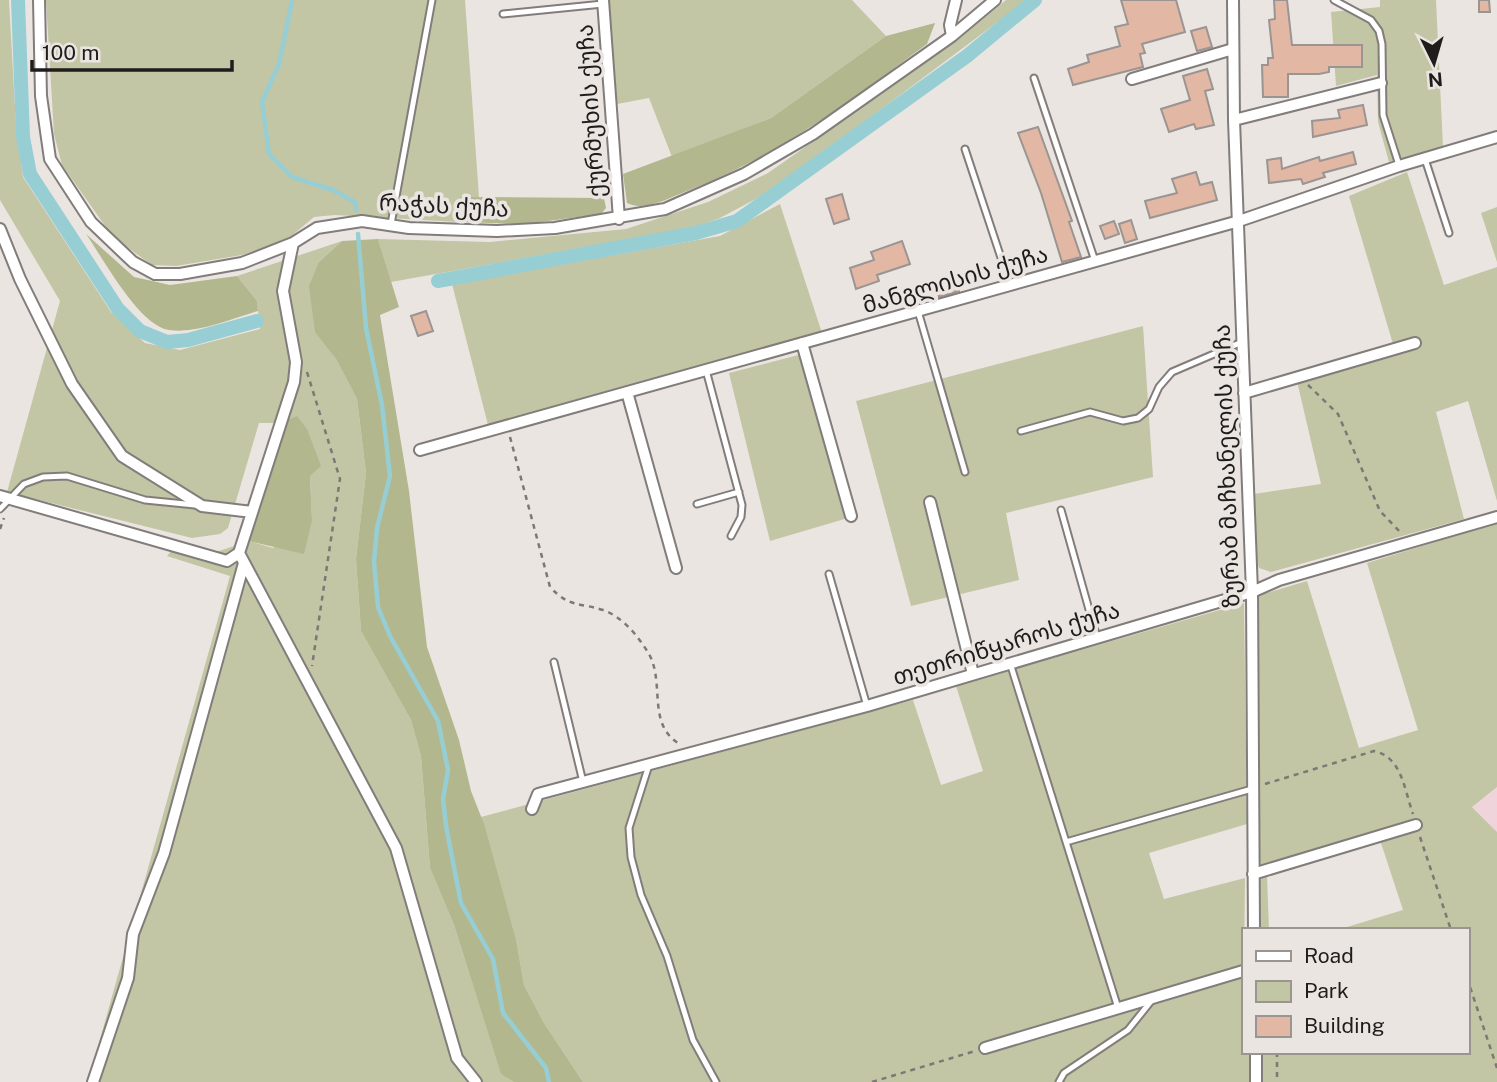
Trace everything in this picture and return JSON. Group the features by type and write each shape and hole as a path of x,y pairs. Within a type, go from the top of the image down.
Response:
{"street":[{"name":"რაჭას ქუჩა","path":"39,0 41,96 50,159 91,222 133,262 155,274 180,274 242,263 293,243 317,228 362,221 496,231 555,228 665,209 744,174 813,134 952,36 995,0"},
{"path":"952,36 950,25 956,0"},
{"name":"ზურაბ მაჩხანელის ქუჩა","path":"1233,0 1234,120 1252,592 1254,928"},
{"name":"ქურმუხის ქუჩა","path":"603,2 619,219"},
{"path":"1132,79 1233,49"},
{"path":"1234,120 1381,83"},
{"name":"მანგლისის ქუჩა","path":"420,450 1239,221 1399,166 1497,137"},
{"path":"0,229 20,279 72,384 122,456 202,506 252,512"},
{"path":"93,1082 128,978 133,934 164,853 252,512 294,382 296,362 282,291 293,243"},
{"path":"802,343 851,516"},
{"path":"1244,393 1301,379 1415,343"},
{"path":"627,392 676,568"},
{"path":"5,497 207,556 227,561 241,558"},
{"path":"930,502 973,674"},
{"name":"თეთრიწყაროს ქუჩა","path":"532,809 538,794 867,706 1252,592 1279,580 1409,541 1497,517"},
{"path":"241,558 396,848 457,1058 476,1082"},
{"path":"1253,874 1416,825"},
{"path":"985,1048 1242,971"},
{"path":"1255,1054 1256,1082"}],"lane":[{"path":"391,225 432,0"},
{"path":"1334,0 1371,20 1379,31 1382,44 1382,115 1399,166"},
{"path":"503,14 603,2"},
{"path":"1034,78 1095,262"},
{"path":"965,149 1010,285"},
{"path":"1425,158 1449,233"},
{"path":"918,311 965,472"},
{"path":"1021,431 1090,412 1123,421 1138,418 1149,409 1159,387 1172,372 1242,342"},
{"path":"706,370 739,492 741,517 731,536"},
{"path":"0,509 5,497 24,484 43,477 67,476 145,500 202,506"},
{"path":"697,504 739,492"},
{"path":"1061,510 1097,638"},
{"path":"829,574 867,706"},
{"path":"554,662 583,782"},
{"path":"1010,663 1118,1008"},
{"path":"649,765 629,828 631,857 640,895 667,956 693,1040 716,1082"},
{"path":"1066,842 1252,789"},
{"path":"1059,1082 1064,1073 1128,1030 1154,998"}],"path":[{"path":"306,370 331,441 340,479 310,687"},
{"path":"1301,379 1338,414 1380,511 1409,541"},
{"path":"508,425 551,587 563,601 603,610 623,621 651,657 661,725 670,738 693,753"},
{"path":"1252,789 1374,751 1391,757 1450,928"},
{"path":"1469,984 1497,1068"},
{"path":"872,1082 985,1048"},
{"path":"1277,1054 1277,1082"}],"shaded area":[{"path":"1497,787 1497,832 1472,806"}],"green space":[{"path":"0,0 9,0 16,126 23,177 111,312 145,343 180,350 260,329 257,301 237,276 342,241 319,262 316,332 336,359 357,399 366,473 356,559 361,631 411,720 421,756 430,868 454,925 501,1073 514,1082 88,1082 230,576 167,556 173,549 210,554 249,541 273,548 312,520 310,476 280,423 259,423 228,528 220,534 192,538 7,492 60,301 0,200"},
{"path":"46,0 465,0 479,197 460,198 459,222 335,215 314,217 289,238 242,255 176,266 152,265 113,237 62,165 54,134"},
{"path":"609,0 852,0 886,36 771,118 672,157 649,98 617,104"},
{"path":"1006,0 1027,0 776,188 720,218 692,228 391,282 378,239 490,242 626,229 708,202 768,173 959,39"},
{"path":"1380,0 1436,0 1443,147 1389,162 1378,122 1377,75 1336,86 1331,12 1380,7"},
{"path":"935,23 927,44 841,107 783,144 721,177 665,200 641,206 627,203 623,174 771,118 886,36"},
{"path":"1407,172 1444,285 1497,267 1497,501 1468,401 1436,412 1464,519 1271,572 1259,568 1253,548 1254,494 1321,484 1296,377 1393,344 1349,196"},
{"path":"460,197 604,198 606,208 601,214 525,224 459,222"},
{"path":"780,204 822,333 488,425 452,284 720,236"},
{"path":"1497,207 1497,262 1481,213"},
{"path":"86,234 134,277 170,285 237,276 257,301 258,311 191,330 169,330 158,326 134,304"},
{"path":"378,239 399,307 380,315 409,491 427,647 459,740 471,791 484,824 516,939 524,985 544,1023 583,1082 514,1082 501,1074 454,925 430,868 421,756 411,720 361,631 356,559 366,473 357,399 336,359 315,332 309,286 319,262 342,241"},
{"path":"1143,326 1153,477 1006,513 1019,580 911,606 856,401"},
{"path":"806,353 848,518 770,541 729,373"},
{"path":"297,416 307,429 321,466 310,476 312,520 304,554 249,541 280,423"},
{"path":"1497,523 1497,787 1472,807 1497,832 1497,1082 1263,1082 1262,1054 1469,1054 1469,928 1344,928 1403,910 1380,840 1267,875 1269,928 1260,928 1256,782 1256,596 1307,581 1359,748 1418,730 1367,563"},
{"path":"1244,603 1247,824 1149,853 1164,899 1245,878 1244,928 1242,928 1242,1054 1249,1054 1250,1082 583,1082 544,1023 524,985 516,939 481,817 913,700 941,785 983,771 956,686"}],"building":[{"path":"1121,0 1176,0 1185,32 1142,44 1145,53 1140,54 1143,67 1073,85 1068,69 1089,62 1087,55 1120,46 1115,27 1128,24"},
{"path":"1274,0 1287,0 1292,45 1362,45 1362,67 1329,67 1329,72 1319,74 1288,74 1288,97 1263,97 1262,65 1268,65 1268,58 1273,58 1269,20 1275,19"},
{"path":"1479,0 1489,0 1490,12 1479,12"},
{"path":"1206,27 1212,47 1197,51 1191,31"},
{"path":"1207,69 1213,89 1205,91 1214,125 1196,129 1194,124 1169,132 1161,109 1190,100 1183,76"},
{"path":"1363,105 1367,125 1313,137 1312,121 1340,118 1338,110"},
{"path":"1038,127 1072,221 1069,222 1081,257 1062,262 1041,193 1018,133"},
{"path":"1353,152 1356,164 1323,173 1325,177 1303,184 1301,179 1269,183 1267,160 1281,158 1282,169 1319,157 1320,161"},
{"path":"1196,172 1200,185 1212,182 1217,200 1150,218 1145,201 1177,193 1172,179"},
{"path":"842,194 849,219 834,224 826,199"},
{"path":"1131,220 1137,239 1125,243 1119,224"},
{"path":"1114,221 1119,234 1105,239 1100,226"},
{"path":"902,241 910,264 877,275 879,281 856,289 850,268 874,260 871,252"},
{"path":"955,279 959,291 939,297 936,285"},
{"path":"426,311 433,331 418,336 411,316"}],"waterway":[{"path":"18,0 23,137 30,174 118,309 140,331 167,342 188,340 257,321"},
{"path":"292,0 279,64 262,102 269,154 292,177 333,190 355,202 356,210"},
{"path":"438,281 696,233 737,221 967,56 1035,0"},
{"path":"358,234 366,328 382,405 390,476 377,528 374,562 378,607 390,636 438,721 448,770 443,799 446,826 461,903 493,959 503,1013 546,1068 549,1082"}]}
